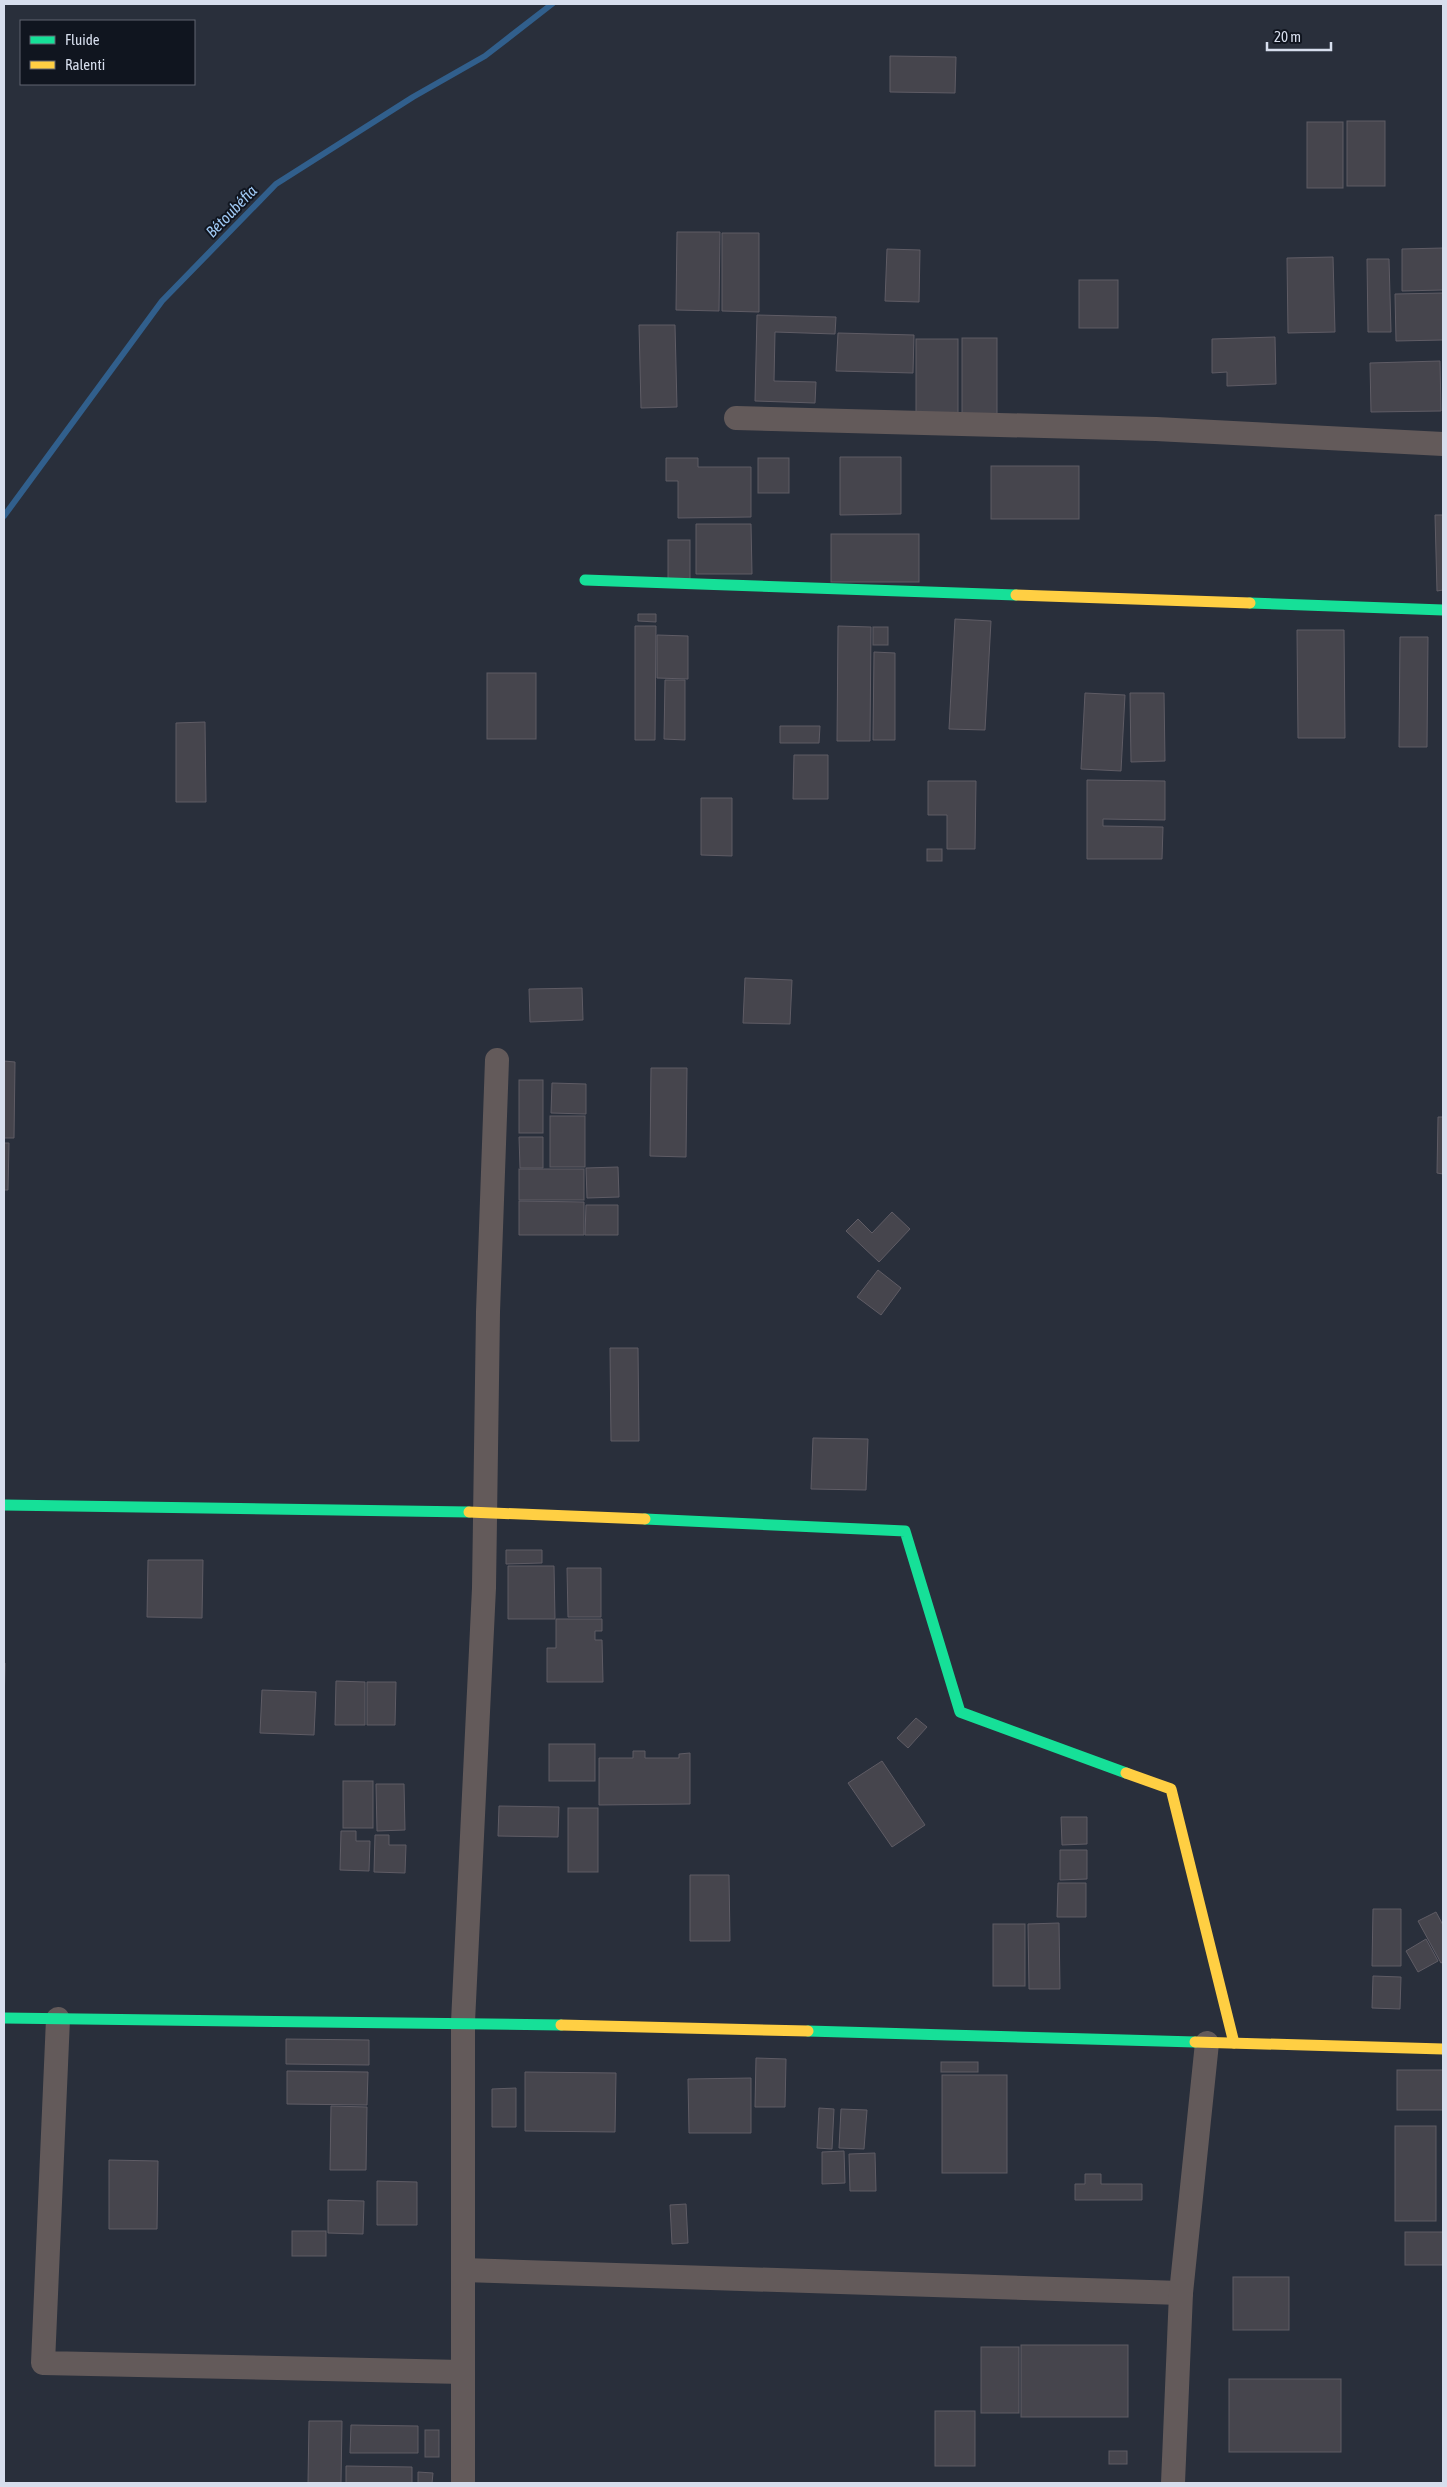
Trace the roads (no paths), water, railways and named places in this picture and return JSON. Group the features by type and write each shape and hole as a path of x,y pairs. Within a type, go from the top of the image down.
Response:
{"street":[{"path":"736,418 1146,429 1443,444"},
{"path":"586,580 1443,610"},
{"path":"463,2483 463,2022 486,1512 488,1312 497,1060"},
{"path":"4,1505 486,1512 905,1531 960,1712 1171,1789 1234,2044"},
{"path":"4,2018 463,2022 1443,2049"},
{"path":"58,2019 43,2363 463,2372"},
{"path":"1173,2483 1180,2293 1207,2043"},
{"path":"463,2270 1180,2293"}],"waterway":[{"name":"Bétoubéfia","path":"4,516 162,301 276,184 413,97 485,56 552,4"}]}
